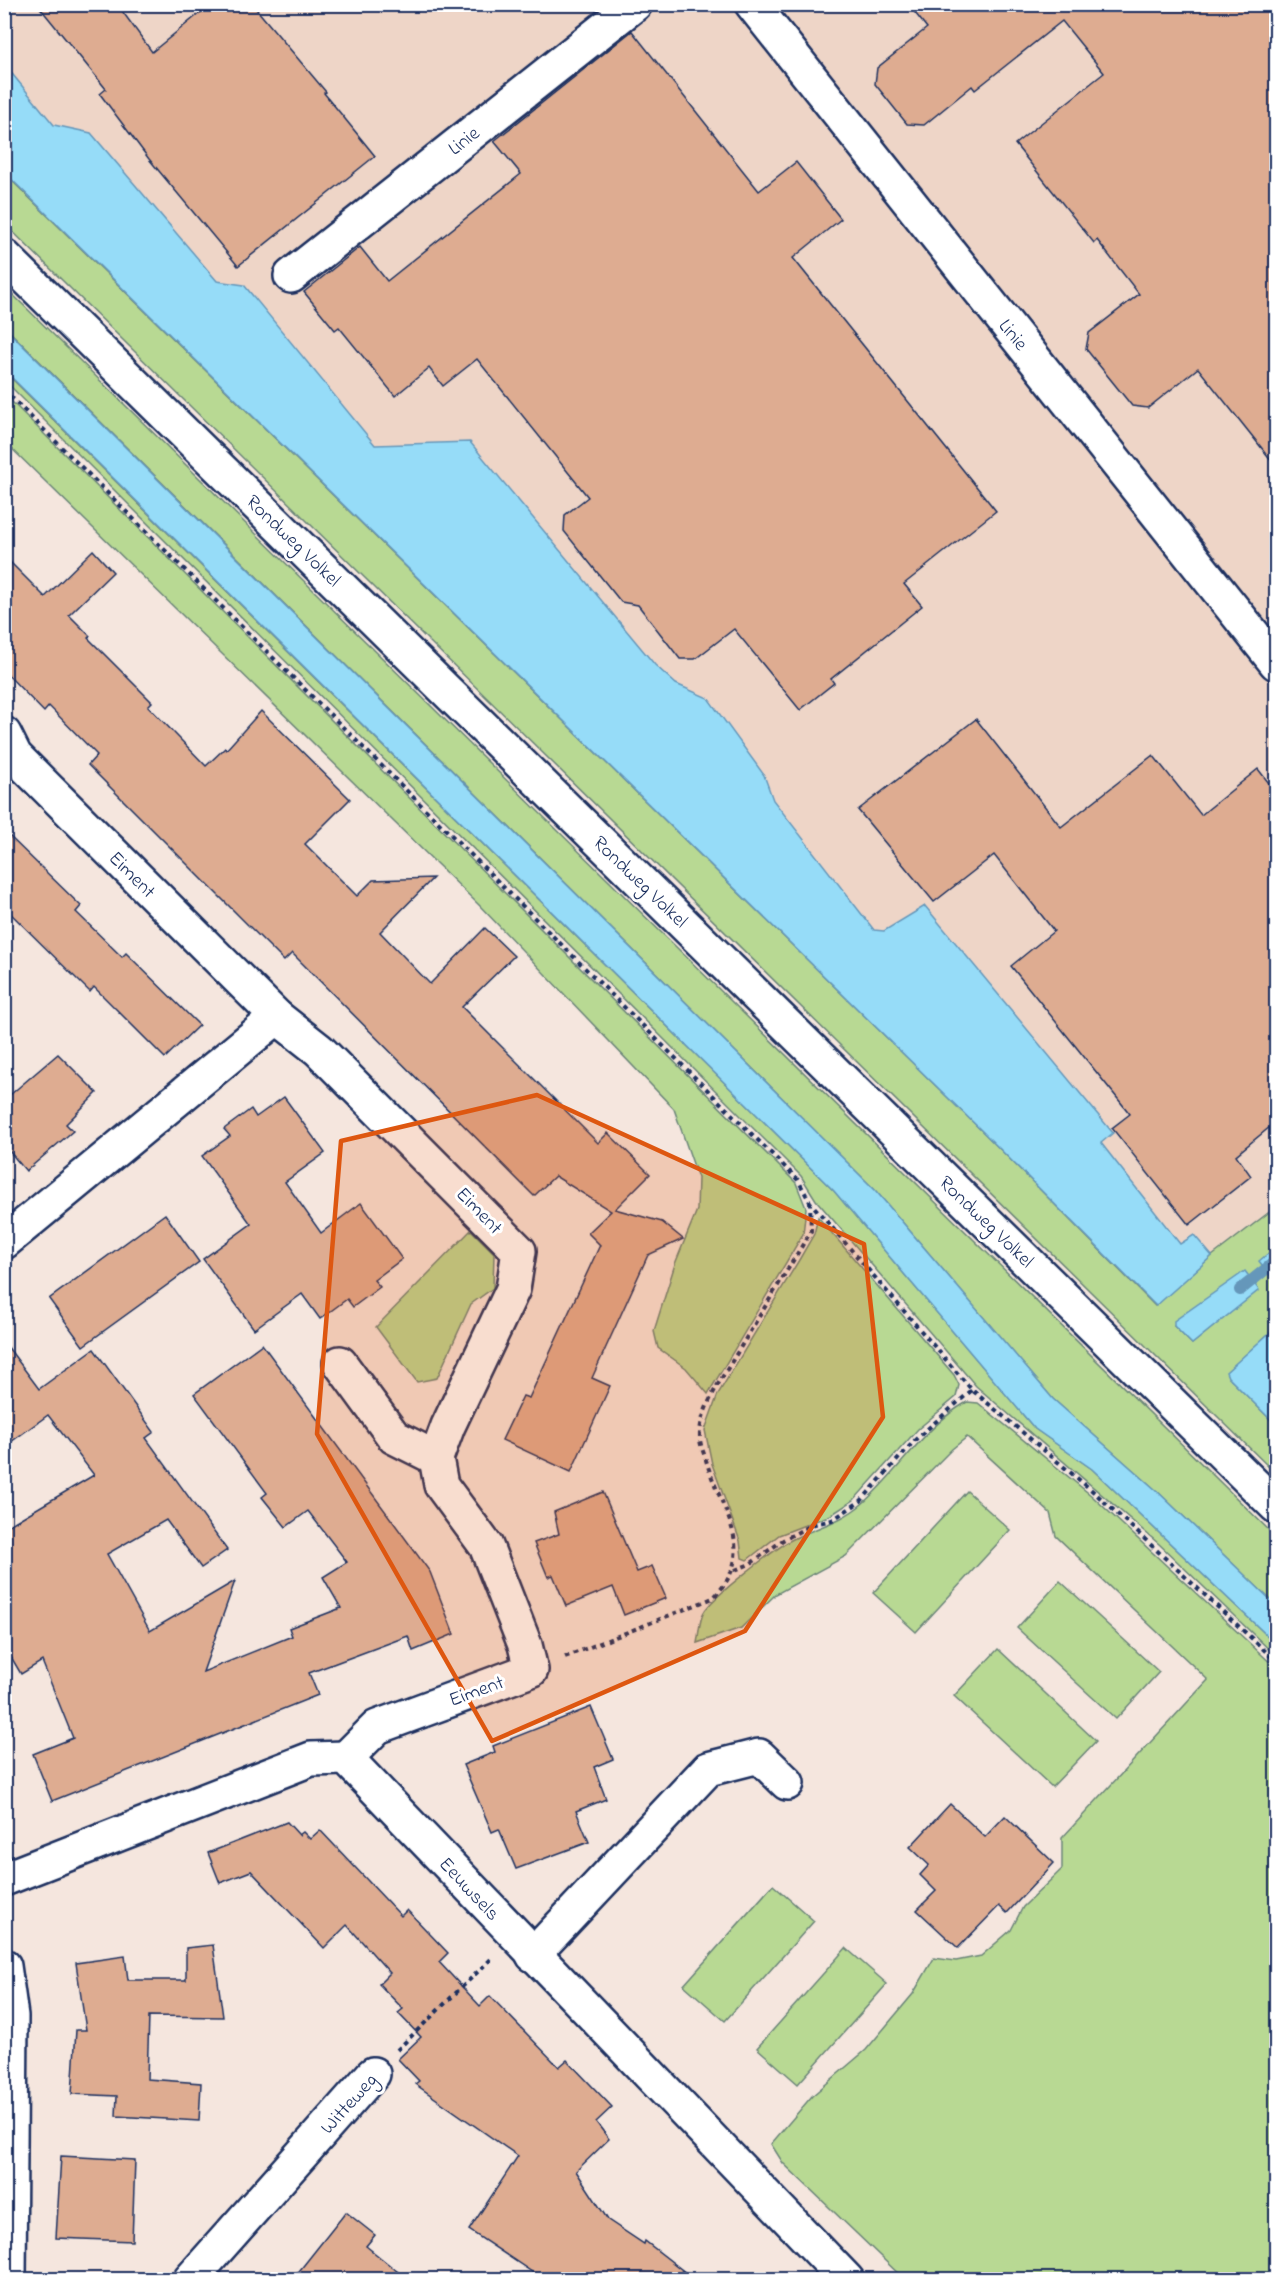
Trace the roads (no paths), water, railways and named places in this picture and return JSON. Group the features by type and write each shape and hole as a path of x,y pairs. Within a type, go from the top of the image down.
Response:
{"street":[{"name":"Linie","path":"291,276 635,4"},
{"name":"Linie","path":"752,4 1276,663"},
{"name":"Rondweg Volkel","path":"4,256 1276,1506"},
{"name":"Eiment","path":"8,752 278,1017 319,1050 519,1251 513,1289 448,1425 436,1458 441,1485 486,1546 525,1645 531,1670 377,1727 346,1758"},
{"path":"4,1242 278,1017"},
{"path":"340,1363 393,1437 436,1458"},
{"path":"524,1946 708,1769 759,1756 788,1783"},
{"path":"4,1879 311,1759 346,1758"},
{"name":"Eeuwsels","path":"346,1758 524,1946 848,2280"},
{"path":"4,1966 11,2016 9,2280"},
{"name":"Witteweg","path":"190,2280 373,2074"}],"water":[{"path":"4,64 54,125 91,133 217,281 244,285 375,445 470,442 655,665 676,684 708,698 764,775 773,800 874,930 884,931 925,906 1113,1133 1101,1143 1180,1244 1194,1235 1212,1256 1156,1306 985,1134 5,173"},
{"path":"4,327 875,1190 1053,1399 1157,1491 1276,1605 1276,1644 1092,1469 1035,1429 834,1191 5,371"},
{"path":"1276,1247 1276,1277 1273,1279 1259,1261"},
{"path":"1245,1271 1259,1290 1192,1344 1174,1326 1174,1321"},
{"path":"1276,1327 1276,1425 1228,1377 1226,1372"}],"waterway":[{"path":"1240,1290 1276,1261"}]}
